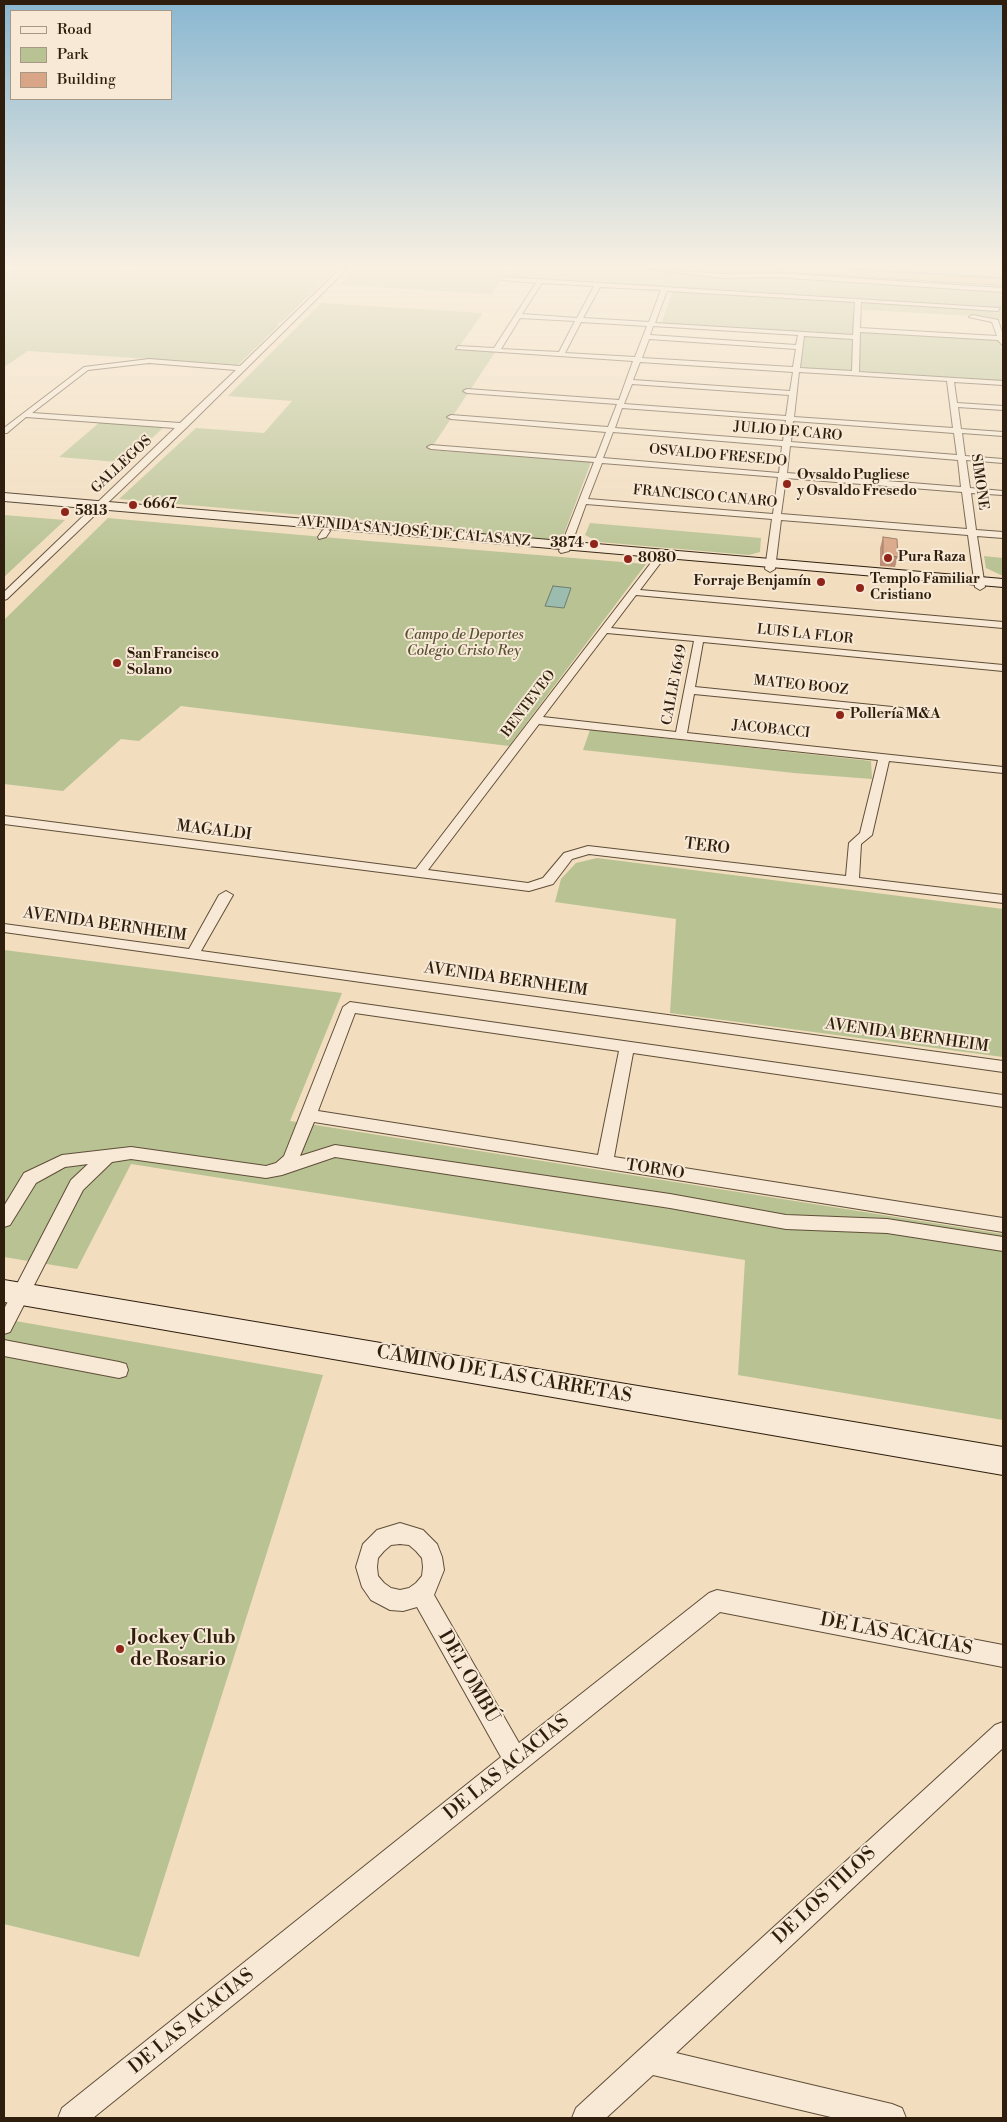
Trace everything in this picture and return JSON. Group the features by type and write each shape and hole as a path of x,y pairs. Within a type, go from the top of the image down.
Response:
{"main road":[{"name":"AVENIDA SAN JOSÉ DE CALASANZ","path":"4,497 324,534 565,548"},
{"name":"AVENIDA SAN JOSÉ DE CALASANZ","path":"4,503 96,508 979,584 1003,583"},
{"name":"AVENIDA SAN JOSÉ DE CALASANZ","path":"979,584 1003,590"},
{"name":"CAMINO DE LAS CARRETAS","path":"12,1293 1003,1461"}],"street":[{"path":"4,430 86,368"},
{"name":"GALLEGOS","path":"4,597 243,368"},
{"path":"565,548 634,368"},
{"path":"767,368 1003,384"},
{"path":"855,368 855,373"},
{"path":"771,566 783,475 788,418 796,370"},
{"name":"SIMONE","path":"950,380 979,584"},
{"path":"629,382 792,394"},
{"path":"467,391 1003,434"},
{"path":"954,405 1003,408"},
{"path":"25,415 184,426"},
{"name":"JULIO DE CARO","path":"451,417 1003,461"},
{"name":"OSVALDO FRESEDO","path":"431,447 1003,493"},
{"name":"FRANCISCO CANARO","path":"583,500 1003,535"},
{"name":"BENTEVEO","path":"419,873 661,556"},
{"path":"634,592 1003,625"},
{"name":"LUIS LA FLOR","path":"605,630 1003,668"},
{"name":"CALLE 1649","path":"681,736 699,639"},
{"name":"MATEO BOOZ","path":"690,690 902,711 908,715"},
{"name":"JACOBACCI","path":"536,720 1003,770"},
{"path":"852,881 855,843 866,835 874,794 884,758"},
{"name":"MAGALDI","path":"4,820 419,873"},
{"name":"TERO","path":"419,873 529,887 548,881 568,856 588,850 1003,899"},
{"path":"192,954 226,894"},
{"name":"AVENIDA BERNHEIM","path":"4,928 1003,1067"},
{"path":"281,1169 291,1160 350,1007 1003,1101"},
{"path":"604,1162 627,1047"},
{"name":"TORNO","path":"307,1115 1003,1225"},
{"path":"4,1220 30,1178 62,1161 131,1153 266,1172 336,1151 670,1201 786,1222 887,1226 1003,1244"},
{"path":"4,1326 12,1293 77,1185 108,1155"},
{"path":"4,1348 119,1370"},
{"name":"DEL OMBÚ","path":"421,1593 516,1760"},
{"name":"DE LAS ACACIAS","path":"72,2118 516,1760 717,1601 1003,1656"},
{"name":"DE LOS TILOS","path":"586,2118 1003,1733"},
{"path":"647,2060 892,2118"}],"green space":[{"path":"256,368 485,368 430,450 591,462 562,539 551,541 381,526 383,522 119,499 196,428 264,433 292,401 228,396"},
{"path":"801,368 851,368 851,371"},
{"path":"859,368 1003,368 1003,381 859,371"},
{"path":"100,422 164,427 134,455 125,454 117,462 59,457"},
{"path":"4,515 65,520 4,577"},
{"name":"Campo de Deportes Colegio Cristo Rey","path":"108,518 646,564 509,746 181,706 139,741 121,739 63,791 4,784 4,620"},
{"path":"590,523 761,538 760,552 749,555 599,542 585,535"},
{"path":"984,556 1003,558 1003,576 986,568"},
{"path":"590,730 871,761 872,779 794,773 583,750"},
{"path":"597,858 1003,909 1003,1057 670,1013 676,919 555,902 561,879 576,863"},
{"path":"4,950 342,993 290,1121 1003,1234 1003,1420 738,1375 745,1260 131,1164 77,1269 4,1257"},
{"name":"Jockey Club de Rosario","path":"4,1319 323,1375 139,1957 4,1924"}],"shaded area":[{"path":"553,586 571,588 564,608 545,606"}],"building":[{"path":"883,537 897,539 898,557 883,555"}],"place":[{"name":"Ovsaldo Pugliese y Osvaldo Fresedo","path":"787,484"},
{"name":"6667","path":"133,505"},
{"name":"5813","path":"65,512"},
{"name":"3874","path":"594,544"},
{"name":"Pura Raza","path":"888,558"},
{"name":"8080","path":"628,559"},
{"name":"Forraje Benjamín","path":"821,582"},
{"name":"Templo Familiar Cristiano","path":"860,588"},
{"name":"San Francisco Solano","path":"117,663"},
{"name":"Pollería M&A","path":"840,715"},
{"name":"Jockey Club de Rosario","path":"120,1649"}]}
